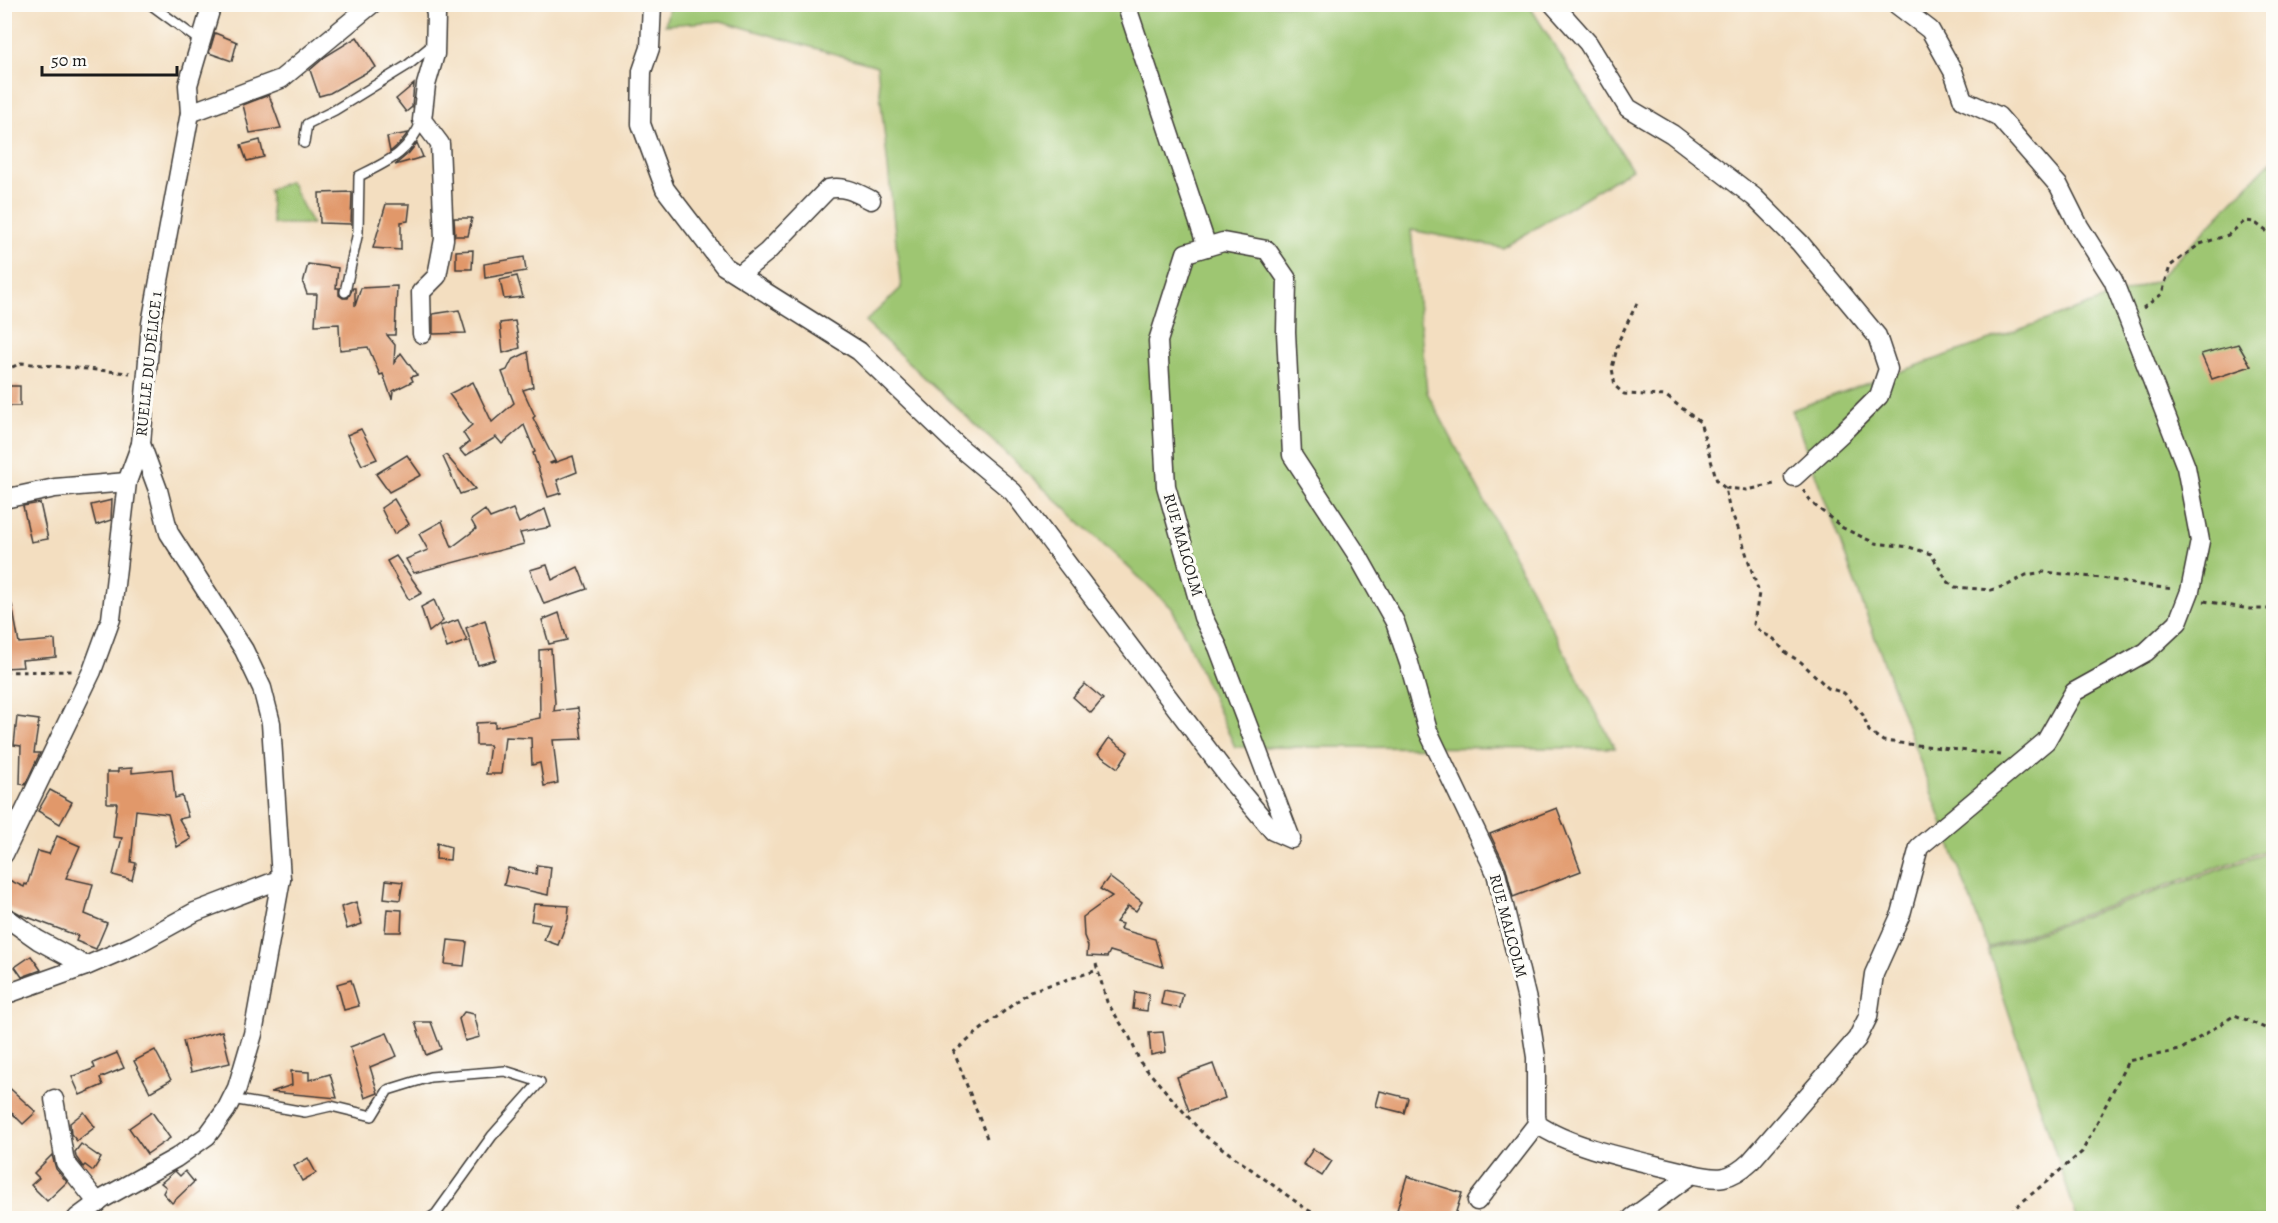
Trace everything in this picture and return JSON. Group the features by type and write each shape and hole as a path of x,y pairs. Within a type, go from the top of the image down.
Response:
{"street":[{"name":"RUELLE DU DÉLICE 1","path":"77,1218 98,1203 176,1158 207,1136 231,1099 237,1088 253,1034 281,879 271,723 262,688 244,650 170,533 158,490 141,444 151,324 190,113 188,86 212,4"},
{"path":"190,113 281,79 372,4"},
{"path":"422,334 421,292 437,276 444,239 440,144 422,120 426,85 435,54 434,4"},
{"name":"RUE MALCOLM","path":"652,4 650,48 642,71 641,124 665,189 724,266 859,351 958,446 1013,492 1233,783 1273,831 1291,839 1218,647 1203,617 1166,486 1158,341 1186,253 1223,242 1267,250 1287,279 1286,332 1292,455 1358,556 1395,622 1428,731 1496,873 1527,1000 1536,1057 1537,1124"},
{"path":"1126,4 1207,247"},
{"path":"1553,4 1588,43 1628,108 1672,134 1754,197 1800,243 1877,336 1888,369 1879,396 1794,477"},
{"path":"1477,1201 1537,1124 1552,1135 1714,1179 1743,1169 1857,1040 1868,1017 1874,974 1901,914 1919,847 2046,741 2074,692 2146,652 2178,622 2189,595 2200,541 2186,467 2113,280 2079,226 2059,186 1998,117 1963,100 1953,71 1930,30 1896,4"},
{"path":"739,275 767,252 828,189 837,187 848,189 871,200"},
{"path":"4,854 92,671 111,620 127,482 141,444"},
{"path":"4,499 55,488 127,482"},
{"path":"4,995 86,966 135,945 195,912 281,879"},
{"path":"4,916 38,940 86,966"},
{"path":"54,1099 65,1162 98,1203"},
{"path":"1632,1218 1692,1174"}],"lane":[{"path":"150,4 200,41"},
{"path":"304,143 307,124 335,110 408,65 435,43"},
{"path":"345,292 358,232 359,176 396,158 415,136 422,120"},
{"path":"231,1099 305,1112 331,1106 372,1116 388,1090 430,1077 505,1071 540,1082 492,1136 436,1214 429,1218"}],"path":[{"path":"2128,320 2162,294 2170,266 2200,244 2228,235 2245,221 2254,222 2270,234 2274,233"},
{"path":"1637,303 1612,368 1615,386 1624,394 1666,396 1700,422 1717,481 1725,488 1747,490 1794,477 1813,504 1843,528 1875,543 1909,547 1931,554 1947,581 1955,587 1990,590 2008,585 2026,574 2044,572 2102,578 2250,609 2274,609"},
{"path":"4,371 21,363 147,375"},
{"path":"1725,488 1729,507 1759,593 1754,624 1761,632 1774,639 1786,653 1801,662 1828,688 1844,693 1863,714 1869,731 1883,741 1967,750 2022,760"},
{"path":"4,672 92,671"},
{"path":"1096,964 1107,1002 1130,1038 1140,1062 1204,1135 1306,1209 1323,1218"},
{"path":"987,1138 954,1052 1030,991 1098,970"},
{"path":"2003,1218 2082,1152 2128,1061 2180,1050 2235,1015 2274,1032"}],"green space":[{"path":"670,4 1529,5 1632,169 1503,248 1411,230 1427,392 1615,748 1235,747 1172,608 865,322 901,288 877,66 721,21 665,25"},
{"path":"2273,159 2273,848 1988,948 1792,410 2156,281"},
{"path":"290,181 312,224 273,224 269,190"},
{"path":"2273,851 2273,1218 2077,1218 1988,950"}],"building":[{"path":"215,33 237,42 232,61 209,53"},
{"path":"357,37 376,67 330,93 319,96 310,70 326,56"},
{"path":"414,84 412,107 406,112 396,99"},
{"path":"269,95 281,128 250,133 243,105"},
{"path":"408,133 399,144 390,152 387,137"},
{"path":"260,140 264,157 247,161 241,145"},
{"path":"417,143 423,157 395,165 409,153"},
{"path":"352,192 351,224 320,223 319,193"},
{"path":"386,204 410,204 408,221 401,222 401,250 373,248"},
{"path":"454,218 472,218 468,236 455,236"},
{"path":"473,250 472,269 456,269 456,251"},
{"path":"524,257 526,271 485,278 484,264"},
{"path":"308,264 338,268 336,288 339,288 339,295 348,298 355,288 355,306 361,288 397,286 395,335 387,335 395,345 394,363 401,353 417,375 411,377 413,381 393,391 392,399 383,374 380,375 368,347 340,350 339,324 315,325 317,294 307,294 303,283"},
{"path":"517,276 523,297 504,299 500,280"},
{"path":"459,310 466,333 433,334 433,314"},
{"path":"515,321 520,348 503,353 500,323"},
{"path":"2238,344 2251,366 2212,379 2201,354"},
{"path":"528,352 533,387 523,390 535,416 533,418 555,461 550,463 573,456 577,472 557,480 561,493 548,497 533,453 535,452 524,425 502,444 496,437 465,456 460,450 469,442 463,433 472,425 449,394 473,382 492,422 514,403 502,372 507,370 512,360"},
{"path":"5,386 20,386 20,406 5,406"},
{"path":"361,429 377,459 362,465 347,435"},
{"path":"407,455 421,475 389,492 376,474"},
{"path":"446,455 475,489 460,494 443,457"},
{"path":"394,499 409,524 394,534 381,508"},
{"path":"112,500 111,520 96,525 91,505"},
{"path":"40,503 48,539 31,542 23,506"},
{"path":"513,509 519,523 545,509 551,527 520,533 524,544 414,573 406,559 428,550 419,534 442,521 452,547 476,529 471,520 485,510 490,518"},
{"path":"396,556 422,593 409,600 387,561"},
{"path":"547,565 552,580 578,567 587,589 544,604 530,570"},
{"path":"434,600 443,621 429,632 421,607"},
{"path":"12,605 19,643 55,640 56,657 22,660 23,667 4,668 4,606"},
{"path":"559,613 567,640 549,644 542,620"},
{"path":"458,620 467,641 447,648 440,626"},
{"path":"485,620 496,660 478,665 466,628"},
{"path":"551,649 554,711 578,708 582,739 553,740 558,783 544,786 540,763 532,765 531,738 505,737 501,774 486,774 490,745 476,745 476,723 495,722 495,727 540,718 539,650"},
{"path":"1085,684 1103,699 1091,713 1073,697"},
{"path":"17,717 39,720 34,753 40,753 25,785 20,784 21,746 14,745"},
{"path":"1109,738 1128,752 1118,768 1098,754"},
{"path":"132,768 132,773 172,769 175,798 182,796 188,817 179,819 191,839 177,847 168,814 136,810 131,862 136,863 132,880 113,875 122,838 113,837 117,803 107,803 107,772"},
{"path":"50,790 72,802 60,824 38,811"},
{"path":"1557,808 1581,871 1513,897 1506,868 1490,834"},
{"path":"57,836 80,846 66,878 93,884 85,914 107,923 96,949 76,941 78,936 22,915 4,905 4,890 9,880 24,887 25,884 27,885 38,851 49,854"},
{"path":"437,843 451,847 450,860 436,859"},
{"path":"537,865 551,867 548,895 504,885 508,868 536,874"},
{"path":"1109,877 1142,902 1136,911 1128,906 1116,922 1122,924 1120,929 1155,939 1163,967 1110,951 1107,957 1087,956 1088,946 1084,936 1083,917 1112,896 1100,889"},
{"path":"386,880 403,882 400,900 384,898"},
{"path":"356,902 362,924 347,929 341,907"},
{"path":"534,904 569,906 568,919 558,945 544,940 550,924 531,921"},
{"path":"387,909 402,910 401,932 385,932"},
{"path":"448,940 467,942 464,966 445,964"},
{"path":"31,956 41,970 22,977 15,967"},
{"path":"351,980 359,1006 344,1010 337,984"},
{"path":"1164,990 1183,994 1180,1008 1161,1004"},
{"path":"1135,992 1149,994 1147,1011 1133,1009"},
{"path":"464,1012 474,1014 480,1037 465,1041 459,1019"},
{"path":"415,1022 431,1022 441,1049 426,1055"},
{"path":"222,1031 230,1063 191,1072 183,1041"},
{"path":"1163,1032 1166,1052 1151,1055 1149,1033"},
{"path":"387,1033 397,1056 370,1067 378,1093 365,1098 350,1047"},
{"path":"155,1050 171,1080 150,1092 134,1061"},
{"path":"117,1053 124,1068 100,1078 103,1085 80,1095 72,1077 95,1068 93,1063"},
{"path":"1213,1064 1225,1098 1189,1111 1177,1077"},
{"path":"291,1071 309,1072 309,1080 330,1074 337,1098 271,1092 292,1085"},
{"path":"4,1083 36,1112 23,1124 4,1105"},
{"path":"1380,1091 1408,1098 1404,1113 1376,1106"},
{"path":"84,1112 95,1127 77,1141 71,1134 70,1123"},
{"path":"152,1112 170,1138 147,1154 129,1128"},
{"path":"81,1144 101,1158 93,1171 85,1165 83,1167 76,1157 75,1152"},
{"path":"1313,1149 1332,1161 1322,1176 1303,1164"},
{"path":"52,1155 56,1169 67,1182 47,1201 31,1185 39,1178 34,1173"},
{"path":"308,1158 316,1173 302,1181 294,1166"},
{"path":"175,1171 180,1176 185,1171 194,1182 172,1203 163,1193 166,1187 161,1183"},
{"path":"1407,1176 1462,1193 1454,1218 1424,1218 1397,1210"}]}
